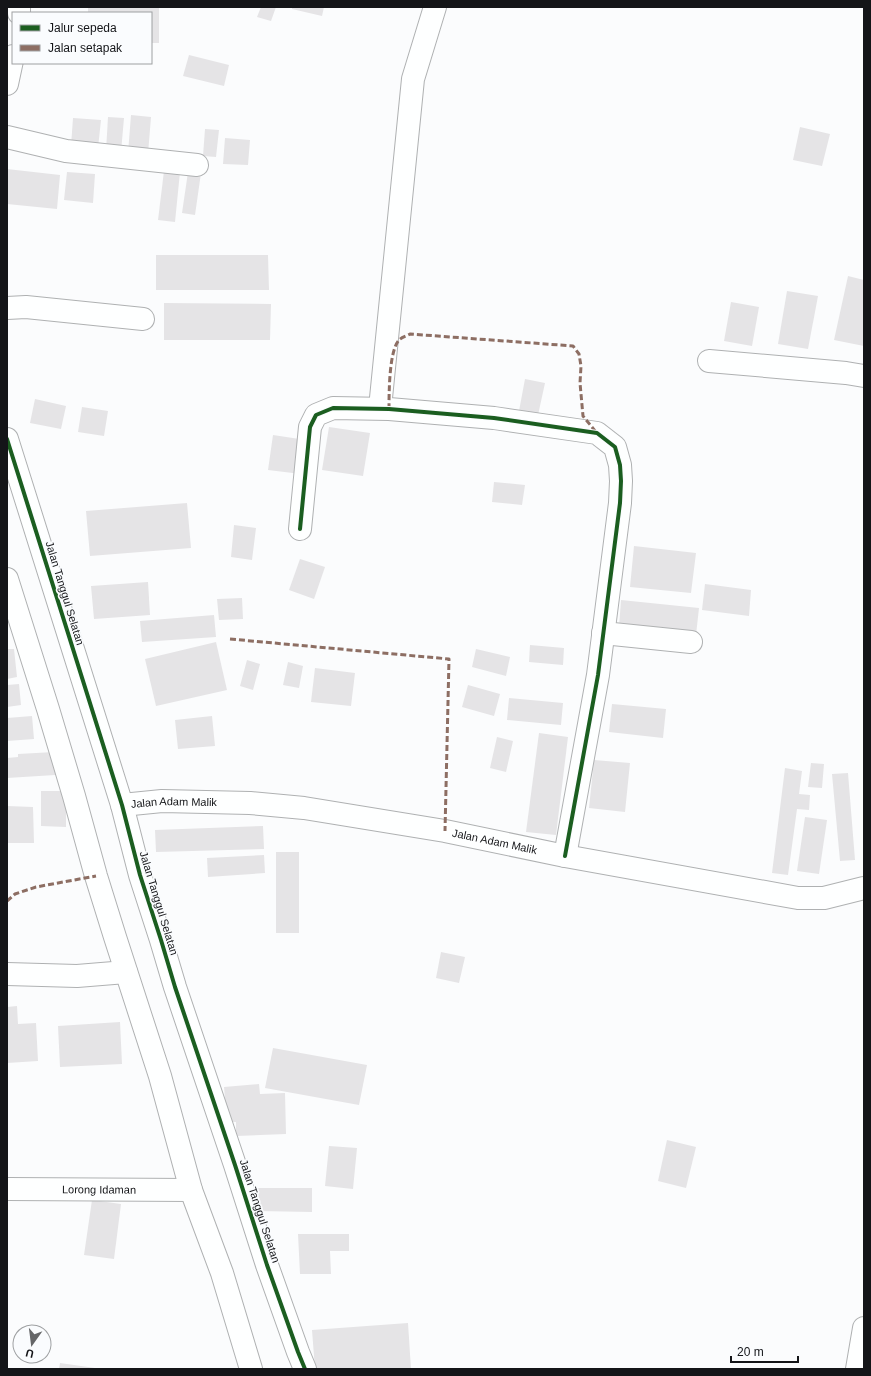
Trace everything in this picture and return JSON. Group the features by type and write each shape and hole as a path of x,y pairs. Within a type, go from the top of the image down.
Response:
{"street":[{"path":"380,408 413,79 435,7"},
{"path":"7,84 12,61"},
{"path":"7,137 66,151 197,165"},
{"path":"7,308 26,307 143,319"},
{"path":"709,360 864,376"},
{"path":"300,529 310,427 316,415 334,408 380,408 494,418 597,433 615,447 620,465 620,503 598,675 565,856"},
{"name":"Jalan Tanggul Selatan","path":"7,439 122,805 140,875 162,940 175,987 236,1165 267,1265 305,1369"},
{"path":"7,579 51,716 96,876 160,1076 191,1190 222,1273 251,1369"},
{"path":"603,633 692,642"},
{"name":"Jalan Adam Malik","path":"122,805 170,801 250,803 304,808 445,832 565,856 798,898 824,898 864,888"},
{"path":"7,974 77,976 126,972"},
{"name":"Lorong Idaman","path":"7,1189 191,1190"},
{"path":"859,1366 864,1328"}],"building":[{"path":"88,7 159,7 159,43 152,43 152,12 88,12"},
{"path":"261,7 276,7 271,21 257,17"},
{"path":"292,7 324,7 322,16 292,9"},
{"path":"189,55 229,65 224,86 183,76"},
{"path":"131,115 151,117 148,154 128,153"},
{"path":"108,117 124,118 121,152 106,151"},
{"path":"73,118 101,120 98,148 71,146"},
{"path":"800,127 830,134 822,166 793,160"},
{"path":"205,129 219,130 216,157 203,156"},
{"path":"225,138 250,140 248,165 223,164"},
{"path":"7,169 60,175 57,209 7,204"},
{"path":"164,171 180,172 175,222 158,220"},
{"path":"67,172 95,174 93,203 64,200"},
{"path":"188,172 201,173 195,215 182,213"},
{"path":"156,255 268,255 269,290 156,290"},
{"path":"848,276 864,280 864,346 834,340"},
{"path":"787,291 818,296 808,349 778,344"},
{"path":"731,302 759,307 752,346 724,341"},
{"path":"164,303 271,304 270,340 164,340"},
{"path":"525,379 545,383 538,415 519,411"},
{"path":"35,399 66,406 61,429 30,423"},
{"path":"82,407 108,411 104,436 78,432"},
{"path":"329,427 370,433 363,476 322,470"},
{"path":"273,435 306,440 301,474 268,470"},
{"path":"494,482 525,485 522,505 492,502"},
{"path":"187,503 191,548 90,556 86,511"},
{"path":"234,525 256,528 252,560 231,557"},
{"path":"634,546 696,553 691,593 630,587"},
{"path":"300,559 325,567 314,599 289,590"},
{"path":"148,582 150,615 94,619 91,586"},
{"path":"705,584 751,590 749,616 702,610"},
{"path":"242,598 243,619 219,620 217,599"},
{"path":"621,600 699,608 696,635 619,627"},
{"path":"214,615 216,637 142,642 140,621"},
{"path":"216,642 227,690 156,706 145,659"},
{"path":"530,645 564,648 563,665 529,662"},
{"path":"7,649 14,649 17,677 7,679"},
{"path":"476,649 510,657 506,676 472,667"},
{"path":"247,660 260,664 253,690 240,686"},
{"path":"288,662 303,666 299,688 283,685"},
{"path":"315,668 355,673 351,706 311,702"},
{"path":"19,684 21,705 7,707 7,685"},
{"path":"468,685 500,694 494,716 462,707"},
{"path":"509,698 563,703 561,725 507,720"},
{"path":"612,704 666,709 663,738 609,732"},
{"path":"32,716 34,739 7,741 7,718"},
{"path":"212,716 215,746 178,749 175,720"},
{"path":"539,733 568,737 556,835 526,832"},
{"path":"497,737 513,741 506,772 490,768"},
{"path":"54,752 55,775 7,778 7,758 18,757 18,754"},
{"path":"594,760 630,763 625,812 589,808"},
{"path":"811,763 824,764 822,788 808,787"},
{"path":"785,768 802,771 799,794 810,795 809,810 797,809 788,875 772,873"},
{"path":"848,773 855,860 840,861 832,774"},
{"path":"41,791 66,791 66,827 41,826"},
{"path":"7,806 33,807 34,843 7,843"},
{"path":"805,817 827,820 819,874 797,871"},
{"path":"263,826 264,849 156,852 155,830"},
{"path":"276,852 299,852 299,933 276,933"},
{"path":"264,855 265,873 208,877 207,858"},
{"path":"441,952 465,957 459,983 436,978"},
{"path":"17,1006 18,1024 36,1023 38,1061 7,1063 7,1007"},
{"path":"120,1022 122,1064 60,1067 58,1026"},
{"path":"273,1048 367,1065 359,1105 265,1088"},
{"path":"259,1084 260,1094 285,1093 286,1134 236,1136 236,1122 227,1122 224,1087"},
{"path":"667,1140 696,1147 686,1188 658,1181"},
{"path":"329,1146 357,1148 353,1189 325,1186"},
{"path":"258,1188 312,1188 312,1212 258,1211"},
{"path":"92,1200 121,1204 114,1259 84,1255"},
{"path":"298,1234 349,1234 349,1251 330,1251 331,1274 300,1274"},
{"path":"408,1323 411,1369 315,1369 312,1330"},
{"path":"60,1363 95,1368 95,1369 59,1369"}],"marked path":[{"path":"389,409 390,373 393,353 399,340 410,334 573,346 579,354 581,366 580,383 583,416 596,432"},
{"path":"230,639 449,659 445,831"},
{"path":"7,901 15,894 36,887 96,876"}],"cycle path":[{"path":"300,529 310,427 316,415 333,408 389,409 494,418 597,433 615,447 620,465 620,503 598,675 565,856"},
{"path":"7,439 122,805 140,875 175,987 267,1265 305,1369"}]}
